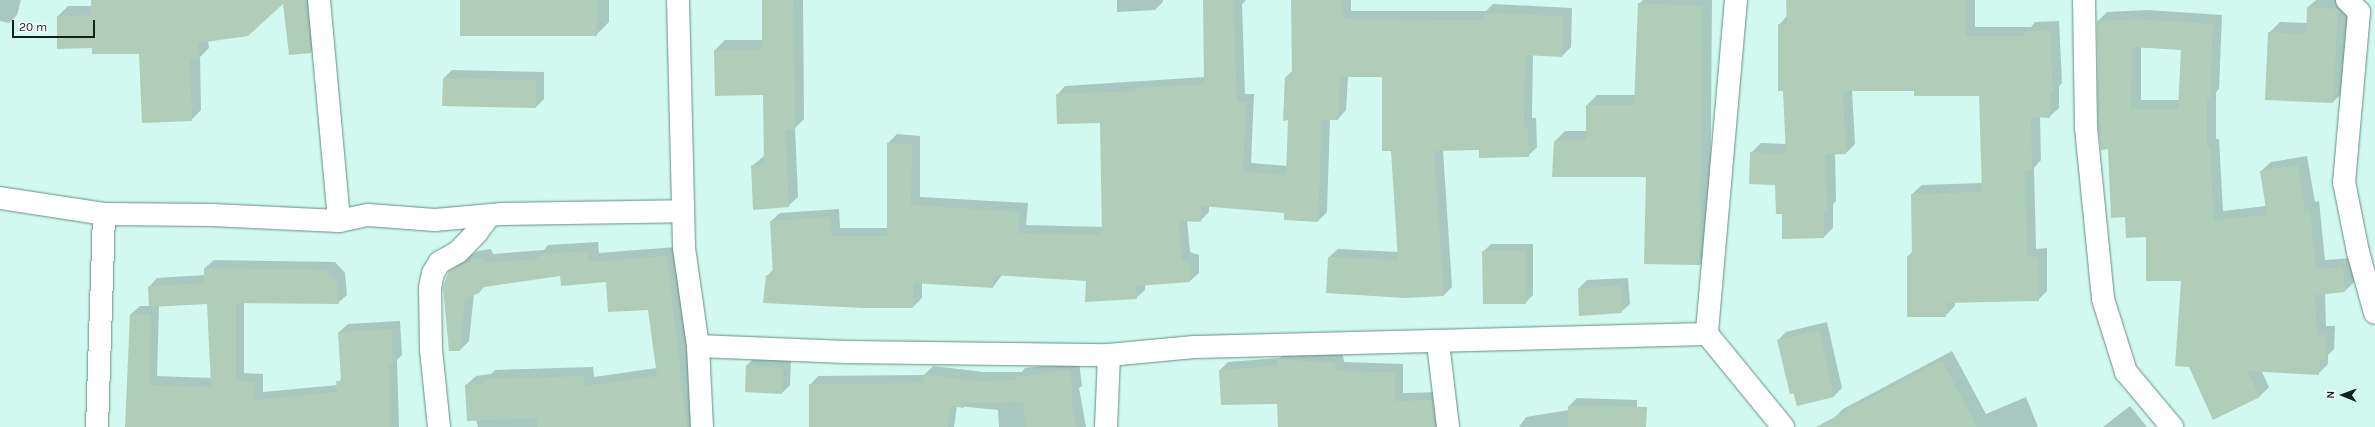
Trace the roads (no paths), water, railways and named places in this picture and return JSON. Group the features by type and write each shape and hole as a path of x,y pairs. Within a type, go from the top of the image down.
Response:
{"street":[{"path":"319,0 339,221"},
{"path":"678,0 684,248 698,346 702,427"},
{"path":"1736,0 1707,334 1783,427"},
{"path":"2084,0 2086,128 2103,299 2126,372 2172,427"},
{"path":"2347,0 2359,12 2344,182 2358,252 2375,314"},
{"path":"0,198 104,214 212,215 339,221 368,215 435,220 489,216 682,211"},
{"path":"97,427 104,214"},
{"path":"439,427 431,350 430,288 433,273 440,262 458,252 478,232 489,216"},
{"path":"698,346 846,352 1109,355 1194,347 1438,343 1557,336 1707,334"},
{"path":"1438,343 1448,427"},
{"path":"1106,427 1109,355"}]}
